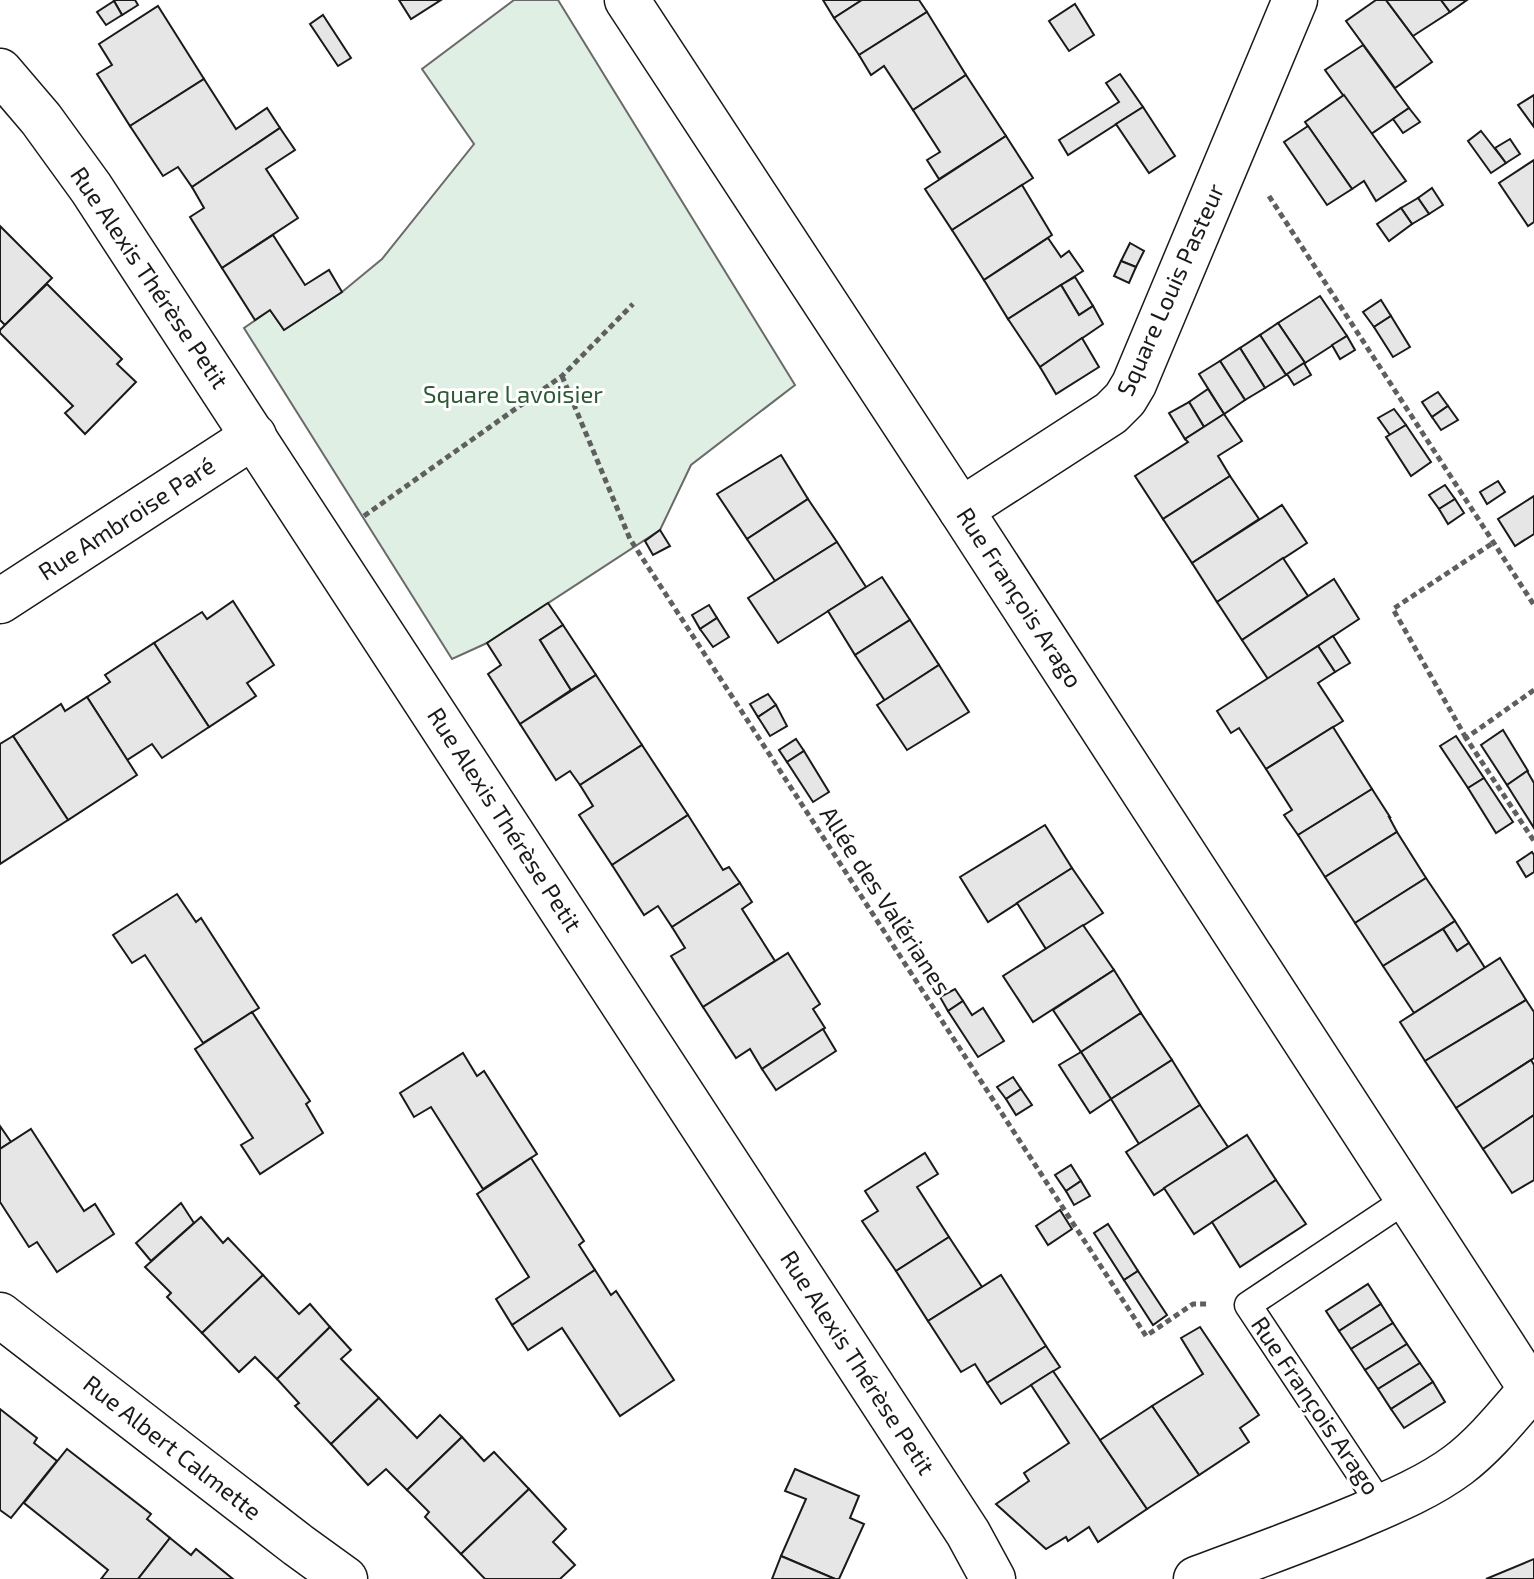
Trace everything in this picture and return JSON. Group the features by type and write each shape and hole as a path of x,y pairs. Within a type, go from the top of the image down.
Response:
{"street":[{"name":"Rue François Arago","path":"627,0 1532,1387"},
{"name":"Square Louis Pasteur","path":"961,510 1111,413 1125,399 1134,384 1295,0"},
{"name":"Rue Alexis Thérèse Petit","path":"0,71 41,119 91,188 959,1520 993,1579"},
{"name":"Rue Ambroise Paré","path":"0,601 254,436"},
{"name":"Rue Albert Calmette","path":"0,1315 345,1579"},
{"path":"1196,1579 1312,1536 1382,1507 1426,1484 1456,1466 1491,1435 1532,1387"}],"lane":[{"name":"Rue François Arago","path":"1382,1507 1248,1305 1407,1199"}],"path":[{"path":"1235,144 1534,605"},
{"path":"324,543 562,376 633,304"},
{"name":"Allée des Valérianes","path":"562,376 630,539 1146,1336 1193,1304 1248,1305"},
{"path":"1493,543 1393,609 1466,738 1534,841"},
{"path":"1466,738 1534,690"}],"green space":[{"name":"Square Lavoisier","path":"514,0 558,0 795,385 691,465 660,530 487,643 452,659 244,328 270,310 284,330 342,292 382,259 474,144 422,69"}],"building":[{"path":"116,0 135,0 138,5 122,15"},
{"path":"399,0 441,0 411,19"},
{"path":"823,0 862,0 834,18"},
{"path":"862,0 919,0 927,12 859,55 834,18"},
{"path":"1376,0 1386,0 1432,62 1395,88 1346,21"},
{"path":"1386,0 1441,0 1450,12 1413,36"},
{"path":"1441,0 1467,0 1450,12"},
{"path":"114,1 122,15 106,25 97,12"},
{"path":"1075,4 1094,35 1069,51 1049,21"},
{"path":"158,6 204,79 130,126 97,74 112,65 99,44"},
{"path":"927,12 966,75 913,110 884,66 871,75 859,55"},
{"path":"323,15 351,58 338,66 310,24"},
{"path":"1363,45 1409,108 1371,134 1325,70"},
{"path":"1120,74 1143,107 1068,155 1059,140 1119,102 1106,83"},
{"path":"966,75 1006,136 939,179 927,160 940,152 913,110"},
{"path":"204,79 236,129 267,108 280,128 192,187 178,167 163,176 130,126"},
{"path":"1344,95 1406,181 1376,201 1364,181 1352,189 1305,122"},
{"path":"1534,95 1534,127 1518,105"},
{"path":"1143,107 1175,156 1149,173 1116,124"},
{"path":"1409,108 1420,122 1403,133 1393,119"},
{"path":"1308,126 1352,189 1327,205 1284,142"},
{"path":"280,128 295,150 266,169 298,218 222,268 190,217 204,208 192,187"},
{"path":"1481,131 1506,163 1491,173 1468,141"},
{"path":"1006,136 1033,178 952,230 925,189"},
{"path":"1510,139 1520,154 1506,163 1495,148"},
{"path":"1534,160 1534,222 1528,226 1499,183"},
{"path":"1022,185 1052,235 984,280 952,230"},
{"path":"1432,188 1443,205 1429,214 1418,198"},
{"path":"1418,198 1429,214 1412,224 1401,208"},
{"path":"1401,208 1412,224 1389,241 1377,224"},
{"path":"0,226 52,278 5,325 0,320"},
{"path":"273,235 305,285 329,270 342,292 284,330 270,310 255,320 222,268"},
{"path":"1048,238 1061,257 1069,251 1083,271 1008,319 984,280"},
{"path":"1130,243 1144,251 1136,267 1121,261"},
{"path":"1121,261 1136,267 1129,283 1114,276"},
{"path":"1075,277 1093,306 1079,315 1061,285"},
{"path":"47,284 122,359 117,364 136,382 85,434 65,413 73,406 0,333"},
{"path":"1061,285 1079,315 1093,306 1103,324 1040,367 1008,319"},
{"path":"1320,296 1347,336 1305,363 1278,323"},
{"path":"1381,300 1391,316 1374,327 1363,312"},
{"path":"1391,316 1410,347 1393,357 1374,327"},
{"path":"1278,323 1305,363 1286,375 1260,335"},
{"path":"1260,335 1286,375 1265,388 1240,348"},
{"path":"1347,336 1355,350 1340,359 1332,345"},
{"path":"1082,338 1099,367 1056,394 1040,367"},
{"path":"1240,348 1265,388 1245,400 1220,361"},
{"path":"1220,361 1245,400 1224,414 1199,374"},
{"path":"1304,363 1311,375 1294,385 1287,374"},
{"path":"1208,389 1224,414 1204,427 1189,402"},
{"path":"1438,392 1448,406 1432,417 1422,402"},
{"path":"1189,402 1204,427 1185,439 1169,413"},
{"path":"1448,406 1458,420 1441,430 1432,417"},
{"path":"1394,409 1406,425 1390,435 1378,418"},
{"path":"1224,414 1242,441 1218,456 1230,476 1163,519 1135,476"},
{"path":"1406,425 1431,462 1411,476 1386,437"},
{"path":"781,455 808,499 747,539 717,494"},
{"path":"1230,476 1259,519 1192,563 1163,519"},
{"path":"1498,481 1505,492 1487,504 1480,492"},
{"path":"1445,485 1455,499 1439,509 1429,495"},
{"path":"1534,496 1534,534 1515,546 1498,519"},
{"path":"808,499 837,542 775,581 747,539"},
{"path":"1455,499 1464,513 1448,524 1439,509"},
{"path":"1282,505 1307,543 1217,602 1192,563"},
{"path":"660,530 670,546 653,555 645,541"},
{"path":"837,542 866,587 778,643 748,598"},
{"path":"1283,558 1308,596 1242,640 1217,602"},
{"path":"882,577 910,620 855,655 828,611"},
{"path":"1334,579 1359,619 1268,679 1242,640"},
{"path":"233,601 274,665 247,683 256,696 209,727 154,643 202,612 207,619"},
{"path":"548,603 563,625 540,640 571,690 520,724 488,674 501,665 487,643"},
{"path":"709,605 717,618 700,629 692,615"},
{"path":"717,618 729,637 713,647 700,629"},
{"path":"910,620 939,665 885,701 855,655"},
{"path":"563,625 596,675 571,690 540,640"},
{"path":"1333,636 1350,663 1335,672 1318,646"},
{"path":"154,643 209,727 162,758 152,744 127,760 87,697 110,682 105,675"},
{"path":"1318,646 1335,672 1318,683 1343,721 1266,769 1239,728 1231,733 1217,711"},
{"path":"939,665 969,712 907,750 877,705"},
{"path":"596,675 642,745 580,785 570,771 556,780 520,724"},
{"path":"768,694 776,705 758,717 750,704"},
{"path":"87,697 137,775 68,820 13,736 61,704 65,711"},
{"path":"776,705 787,726 770,736 758,717"},
{"path":"1333,727 1372,789 1298,835 1284,815 1292,810 1266,769"},
{"path":"1503,730 1528,771 1507,785 1481,745"},
{"path":"13,736 68,820 0,864 0,744"},
{"path":"1456,736 1484,778 1468,788 1440,746"},
{"path":"796,739 804,751 787,762 779,750"},
{"path":"642,745 688,815 612,865 579,815 593,806 580,785"},
{"path":"804,751 829,792 813,802 787,762"},
{"path":"1527,771 1534,783 1534,828 1507,785"},
{"path":"1484,778 1513,822 1496,833 1468,788"},
{"path":"1372,789 1397,832 1325,877 1298,835"},
{"path":"688,815 723,870 729,867 740,883 672,927 658,906 644,915 612,865"},
{"path":"1045,825 1072,868 988,922 960,877"},
{"path":"1397,832 1426,878 1355,923 1325,877"},
{"path":"1532,852 1534,872 1526,877 1517,862"},
{"path":"1072,868 1103,913 1046,949 1017,903"},
{"path":"1426,878 1455,921 1383,966 1355,923"},
{"path":"740,883 752,902 742,909 775,961 703,1007 671,956 685,948 672,927"},
{"path":"177,894 196,922 201,918 259,1008 203,1043 145,955 132,963 113,935"},
{"path":"906,916 910,922 896,931 892,924"},
{"path":"1455,921 1469,943 1457,951 1443,929"},
{"path":"1083,925 1114,970 1033,1022 1003,976"},
{"path":"1443,929 1457,951 1469,943 1485,968 1414,1013 1383,966"},
{"path":"788,953 820,1004 813,1009 825,1028 762,1069 750,1049 736,1058 703,1007"},
{"path":"1500,958 1526,1000 1425,1061 1400,1022"},
{"path":"1114,970 1141,1013 1081,1052 1053,1010"},
{"path":"955,989 963,1001 948,1011 940,997"},
{"path":"1526,1000 1534,1012 1534,1058 1456,1108 1425,1061"},
{"path":"963,1001 972,1015 983,1008 1004,1041 978,1057 948,1011"},
{"path":"252,1012 310,1101 306,1104 323,1133 260,1174 241,1145 253,1138 195,1049"},
{"path":"1141,1013 1172,1060 1111,1099 1081,1052"},
{"path":"823,1029 836,1051 776,1090 762,1069"},
{"path":"1081,1052 1111,1099 1090,1113 1059,1065"},
{"path":"463,1053 477,1076 484,1071 537,1154 483,1189 431,1107 414,1117 400,1093"},
{"path":"1172,1060 1200,1105 1139,1144 1111,1099"},
{"path":"1531,1060 1534,1065 1534,1115 1483,1149 1456,1108"},
{"path":"1013,1077 1021,1089 1006,1099 997,1087"},
{"path":"1021,1089 1032,1105 1016,1115 1006,1099"},
{"path":"1200,1105 1228,1147 1154,1195 1126,1152"},
{"path":"1534,1115 1534,1180 1512,1193 1483,1149"},
{"path":"0,1126 11,1142 0,1149"},
{"path":"31,1129 84,1211 95,1204 114,1234 57,1272 37,1242 29,1247 0,1202 0,1149"},
{"path":"1247,1135 1276,1180 1194,1234 1164,1188"},
{"path":"925,1153 938,1174 917,1187 949,1237 896,1271 862,1221 878,1211 865,1191"},
{"path":"531,1158 584,1241 579,1245 595,1270 512,1325 496,1299 529,1277 477,1194"},
{"path":"1071,1165 1081,1181 1066,1191 1055,1175"},
{"path":"1276,1180 1306,1224 1240,1267 1212,1222"},
{"path":"1081,1181 1090,1196 1074,1205 1066,1191"},
{"path":"181,1203 194,1223 151,1261 136,1243"},
{"path":"1060,1210 1072,1229 1048,1245 1036,1226"},
{"path":"201,1217 223,1243 228,1238 263,1275 202,1333 167,1297 171,1293 145,1267"},
{"path":"1108,1224 1138,1271 1124,1280 1094,1233"},
{"path":"949,1237 982,1287 928,1321 896,1271"},
{"path":"595,1270 611,1295 616,1291 674,1380 620,1416 562,1328 528,1350 512,1325"},
{"path":"1138,1271 1167,1315 1153,1325 1124,1280"},
{"path":"263,1275 299,1314 310,1304 330,1327 277,1379 255,1357 239,1372 202,1333"},
{"path":"1001,1275 1046,1346 987,1383 975,1364 961,1372 928,1321"},
{"path":"1368,1284 1381,1304 1339,1331 1326,1311"},
{"path":"1381,1304 1393,1323 1351,1349 1339,1331"},
{"path":"1393,1323 1407,1344 1365,1370 1351,1349"},
{"path":"330,1327 351,1350 341,1359 379,1398 331,1444 295,1406 299,1403 277,1379"},
{"path":"1200,1327 1259,1415 1240,1428 1249,1442 1199,1475 1152,1406 1203,1374 1181,1338"},
{"path":"1407,1344 1420,1363 1378,1389 1365,1370"},
{"path":"1046,1346 1060,1367 1001,1404 987,1383"},
{"path":"1420,1363 1433,1382 1391,1409 1378,1389"},
{"path":"1053,1371 1147,1509 1098,1542 1089,1527 1068,1541 1066,1537 1046,1549 996,1504 1029,1481 1024,1473 1069,1443 1031,1385"},
{"path":"1433,1382 1445,1402 1404,1428 1391,1409"},
{"path":"379,1398 417,1438 440,1415 462,1437 407,1490 386,1469 368,1485 331,1444"},
{"path":"1152,1406 1199,1475 1147,1509 1100,1440"},
{"path":"0,1409 37,1438 34,1443 57,1461 11,1518 0,1510"},
{"path":"462,1437 484,1461 494,1452 529,1489 461,1554 425,1517 429,1512 407,1490"},
{"path":"67,1449 151,1514 147,1519 170,1538 138,1579 101,1579 108,1570 24,1503"},
{"path":"795,1469 859,1496 850,1518 864,1524 839,1579 781,1556 806,1499 785,1491"},
{"path":"529,1489 566,1529 553,1542 575,1565 560,1579 485,1579 461,1554"},
{"path":"170,1538 191,1555 196,1549 233,1579 138,1579"},
{"path":"781,1556 835,1579 772,1579"},
{"path":"1534,1559 1534,1579 1486,1579"}]}
